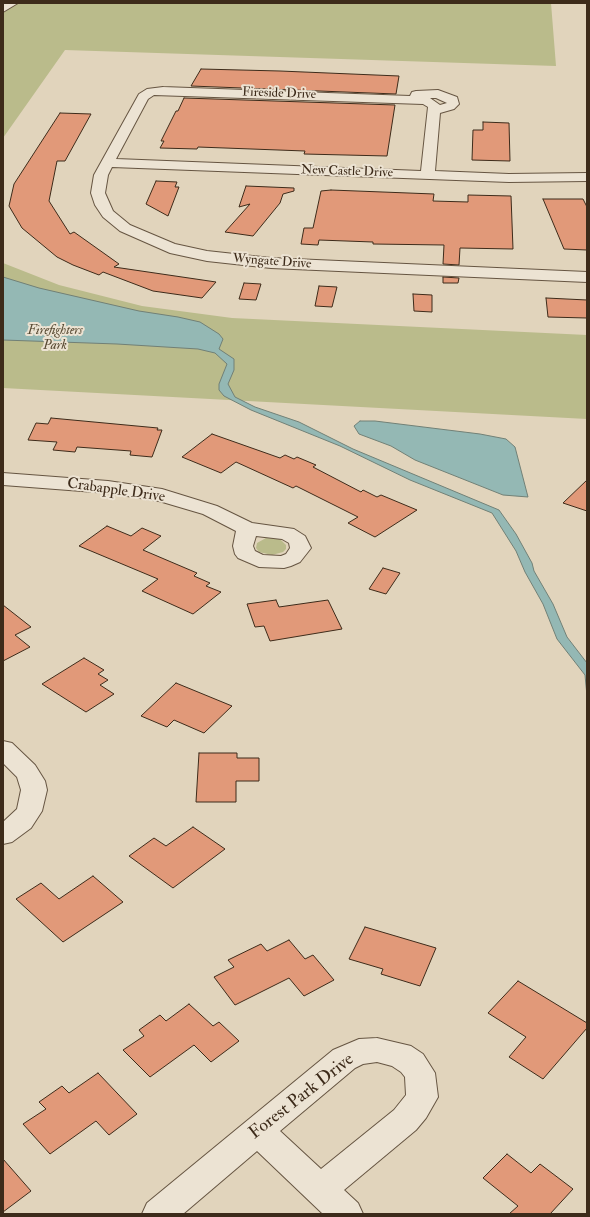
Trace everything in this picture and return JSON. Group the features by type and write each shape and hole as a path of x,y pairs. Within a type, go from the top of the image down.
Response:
{"street":[{"path":"3,9 13,3"},
{"name":"Fireside Drive","path":"151,92 168,90 407,99 430,102 434,105 434,111 453,104 453,100 443,95 432,93 415,95 407,99"},
{"name":"Wyngate Drive","path":"151,92 143,97 98,183 98,193 102,205 108,214 125,228 142,237 170,248 228,260 265,263 587,277"},
{"path":"428,175 434,111"},
{"name":"New Castle Drive","path":"108,163 509,178 587,176"},
{"name":"Crabapple Drive","path":"3,480 108,487 150,493 195,504 247,529"},
{"path":"3,749 26,771 32,781 34,790 29,811 22,821 3,835"},
{"name":"Forest Park Drive","path":"159,1214 344,1059 359,1052 377,1050 400,1055 412,1064 420,1073 422,1097 415,1109 405,1120 320,1190"},
{"path":"258,1131 346,1214"}],"green space":[{"path":"3,3 551,3 556,66 65,50 3,138"},
{"name":"Firefighters Park","path":"3,263 59,285 142,306 232,318 587,335 587,419 3,388"},
{"path":"266,538 280,539 286,545 286,549 283,552 272,555 259,552 256,548 257,543"}],"water":[{"path":"3,277 39,288 139,311 200,322 219,334 223,339 219,349 234,359 234,370 228,384 235,397 255,407 299,422 353,449 499,510 516,534 532,563 534,571 553,604 567,637 587,663 587,696 585,675 557,639 543,604 525,572 516,551 492,513 410,480 340,446 251,410 224,396 219,390 219,384 227,364 215,353 198,349 117,344 3,340"},
{"path":"360,421 375,421 480,434 506,439 515,447 528,497 503,495 415,460 391,446 359,434 354,426"}],"building":[{"path":"201,69 399,76 396,94 191,86"},
{"path":"184,98 395,105 387,156 304,154 305,151 198,147 197,149 160,148 164,141 161,141"},
{"path":"60,113 91,114 65,161 57,161 49,201 70,234 74,232 119,264 114,267 216,282 202,298 153,291 103,272 99,275 73,265 57,257 22,228 9,206 14,184"},
{"path":"483,122 509,123 510,161 472,160 473,130 483,130"},
{"path":"156,181 177,182 175,187 179,187 168,216 146,204"},
{"path":"246,186 294,188 294,191 283,194 280,203 253,236 225,232 250,204 239,207"},
{"path":"331,190 434,194 433,201 468,202 468,195 511,196 513,249 460,248 459,265 443,264 444,245 373,244 373,242 319,240 318,245 301,244 304,228 313,228 321,191"},
{"path":"543,199 583,199 587,207 587,250 564,249"},
{"path":"443,277 459,278 458,283 443,283"},
{"path":"244,283 261,284 256,300 239,299"},
{"path":"319,286 337,287 332,307 315,306"},
{"path":"413,294 432,295 432,312 414,311"},
{"path":"546,298 587,300 587,318 548,317"},
{"path":"51,418 158,428 157,430 162,430 152,457 130,455 131,451 77,447 75,452 53,450 57,442 28,440 36,423 48,424"},
{"path":"212,434 280,458 285,455 294,459 297,457 316,465 313,467 361,492 363,490 377,497 381,495 417,510 375,537 348,523 358,517 296,486 293,488 236,462 221,473 182,457"},
{"path":"587,480 587,511 563,503"},
{"path":"107,526 131,536 142,528 161,536 143,550 197,573 194,576 210,583 206,586 221,592 193,614 142,591 158,579 79,546"},
{"path":"383,568 400,573 386,594 369,589"},
{"path":"276,600 279,607 328,600 342,629 270,641 264,626 255,627 247,604"},
{"path":"3,605 31,627 15,635 30,647 3,661"},
{"path":"84,658 104,670 98,674 108,680 100,685 114,694 86,712 42,684"},
{"path":"176,683 232,706 204,733 174,720 167,727 141,716"},
{"path":"199,753 237,753 237,758 259,758 259,781 236,781 236,802 196,802"},
{"path":"193,827 225,849 173,888 129,856 154,838 166,846"},
{"path":"93,876 123,902 63,942 16,899 41,883 59,899"},
{"path":"365,927 436,948 420,986 381,974 383,969 349,959"},
{"path":"289,940 305,959 313,955 334,980 304,996 289,978 235,1005 214,977 234,967 228,960 261,944 267,951"},
{"path":"518,981 587,1023 587,1028 543,1079 509,1057 526,1037 488,1013"},
{"path":"189,1004 213,1026 219,1022 239,1041 211,1062 194,1045 150,1077 123,1050 144,1036 139,1030 160,1015 166,1021"},
{"path":"98,1073 137,1114 109,1135 96,1121 50,1154 23,1124 46,1109 39,1102 62,1086 69,1093"},
{"path":"507,1154 531,1173 540,1164 573,1189 550,1214 509,1214 518,1206 483,1178"},
{"path":"3,1159 31,1191 3,1212"}]}
